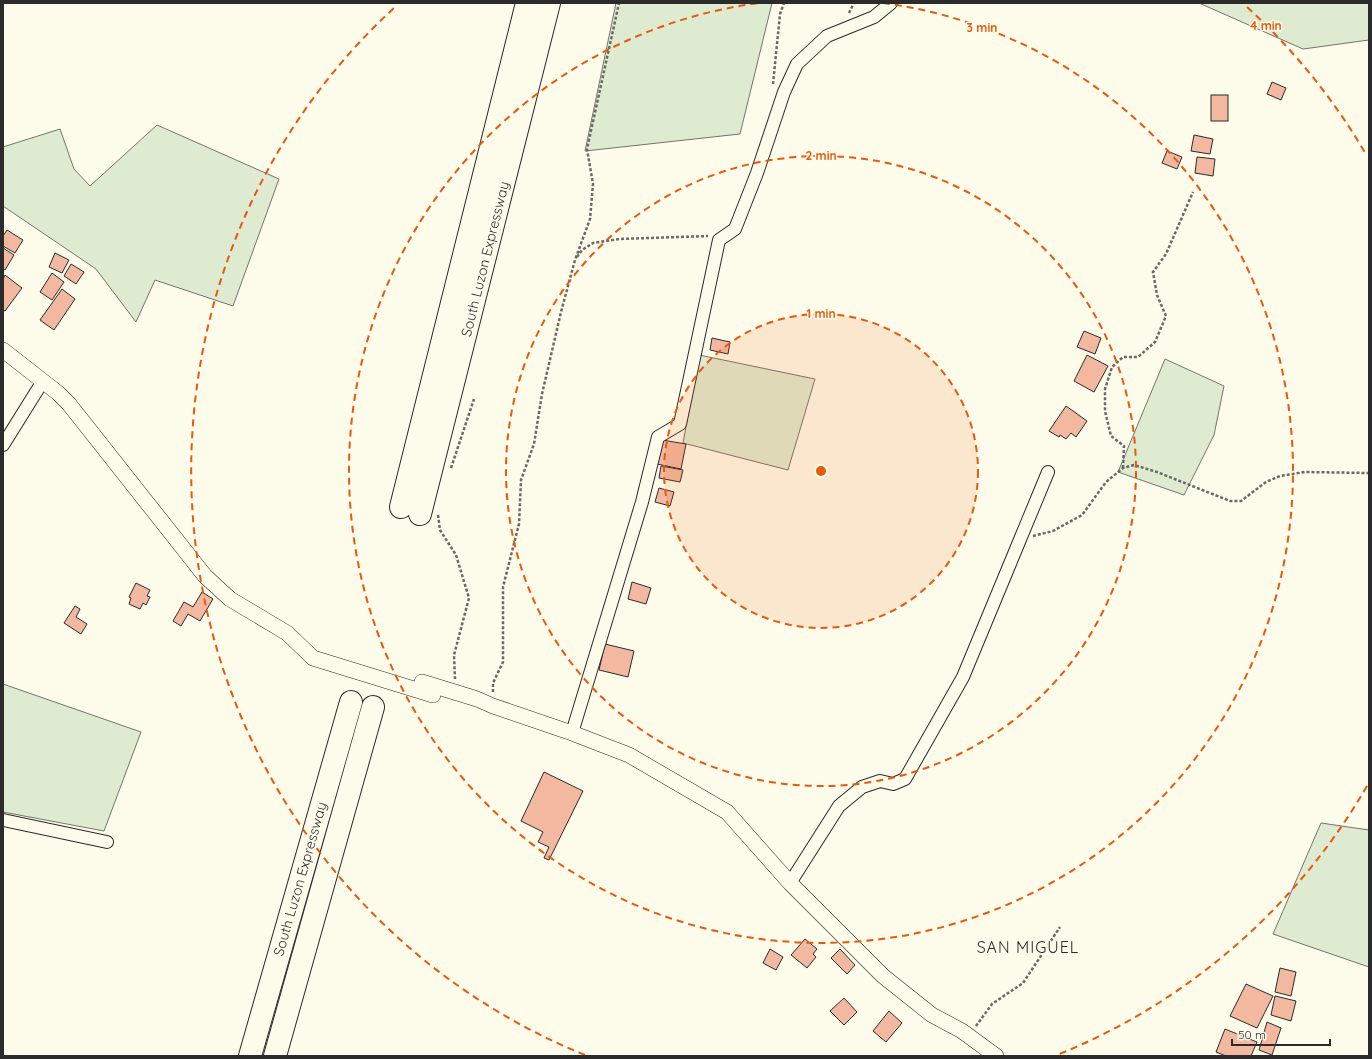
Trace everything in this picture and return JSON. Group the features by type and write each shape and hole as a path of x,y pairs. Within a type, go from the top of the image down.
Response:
{"highway":[{"name":"South Luzon Expressway","path":"419,510 528,3"},
{"name":"South Luzon Expressway","path":"419,510 549,3"},
{"name":"South Luzon Expressway","path":"250,1056 351,702"},
{"name":"South Luzon Expressway","path":"275,1056 373,707"}],"street":[{"path":"572,732 642,502 658,437 680,424 719,240 735,229 757,173 784,92 797,64 826,36 874,17 891,3"},
{"path":"3,350 43,381 69,404 205,576 230,599 287,633 313,658 442,697 456,693"},
{"path":"3,445 43,381"},
{"path":"790,883 839,806 862,787 880,781 893,784 905,779 963,678 1048,472"},
{"path":"422,682 477,699 493,706 572,732 629,755 728,812 790,883 883,976 932,1015 970,1037 996,1056"},
{"path":"3,820 107,842"}],"path":[{"path":"493,706 493,682 503,662 503,587 519,524 520,480 534,444 542,394 575,260 590,220 593,184 587,149 619,3"},
{"path":"773,87 780,14 784,3"},
{"path":"1123,468 1124,446 1111,436 1104,411 1105,389 1112,367 1123,357 1138,357 1155,342 1166,316 1157,295 1153,272 1166,254 1193,192"},
{"path":"575,260 582,250 593,243 620,239 710,236 718,234 724,236"},
{"path":"450,471 474,399"},
{"path":"1020,540 1053,531 1082,515 1106,482 1123,468 1134,465 1230,501 1241,501 1266,482 1280,476 1305,472 1369,473"},
{"path":"419,510 440,530 456,555 469,598 454,655 456,693"},
{"path":"970,1037 992,1004 1023,983 1060,927"}],"green space":[{"path":"616,3 772,3 740,134 585,151"},
{"path":"1199,3 1369,3 1369,40 1303,49"},
{"path":"157,125 279,179 233,306 155,280 136,322 96,269 3,206 3,147 60,129 74,169 90,186"},
{"path":"699,355 815,379 788,470 683,443"},
{"path":"1165,359 1224,386 1214,435 1184,495 1118,472"},
{"path":"3,684 141,732 104,831 3,812"},
{"path":"1321,823 1369,830 1369,967 1273,934"}],"building":[{"path":"1272,82 1286,88 1281,100 1267,94"},
{"path":"1211,95 1228,95 1228,121 1211,121"},
{"path":"1194,135 1213,139 1210,154 1191,151"},
{"path":"1167,151 1182,157 1177,169 1162,163"},
{"path":"1197,157 1215,159 1213,176 1195,173"},
{"path":"7,230 23,240 15,253 3,246 3,236"},
{"path":"3,248 14,255 5,270 3,269"},
{"path":"55,253 69,260 62,273 49,267"},
{"path":"71,264 84,272 76,284 64,276"},
{"path":"52,273 64,282 52,300 40,292"},
{"path":"5,275 22,288 5,311 3,310 3,279"},
{"path":"62,289 75,299 54,330 40,320"},
{"path":"1084,331 1101,338 1095,354 1077,347"},
{"path":"712,338 730,342 728,354 710,350"},
{"path":"1087,355 1108,366 1094,392 1074,381"},
{"path":"1066,406 1087,421 1076,437 1071,433 1066,439 1049,431"},
{"path":"662,440 686,444 681,469 657,464"},
{"path":"661,466 683,470 680,482 659,478"},
{"path":"659,488 674,492 670,506 655,502"},
{"path":"632,582 651,588 646,604 628,599"},
{"path":"136,583 150,590 147,596 150,597 146,605 143,603 140,609 129,604 131,598 129,597"},
{"path":"202,592 213,599 200,621 188,614 181,626 173,621 184,602 193,607"},
{"path":"75,606 80,609 76,617 87,624 81,634 64,623"},
{"path":"605,644 634,651 628,677 599,670"},
{"path":"544,772 583,791 549,860 544,858 549,847 538,842 543,832 521,821"},
{"path":"805,939 817,949 813,954 816,957 807,968 791,955"},
{"path":"770,949 783,957 776,970 763,963"},
{"path":"840,949 855,965 847,974 831,958"},
{"path":"1280,968 1296,972 1291,996 1275,992"},
{"path":"1246,984 1273,996 1257,1028 1230,1016"},
{"path":"1275,996 1296,1001 1291,1021 1271,1015"},
{"path":"844,998 857,1012 844,1025 830,1011"},
{"path":"889,1011 902,1023 886,1042 873,1031"},
{"path":"1267,1022 1281,1028 1272,1055 1259,1050"},
{"path":"1225,1029 1257,1042 1251,1056 1226,1056 1216,1052"}],"district":[{"name":"SAN MIGUEL","path":"1028,947"}]}
